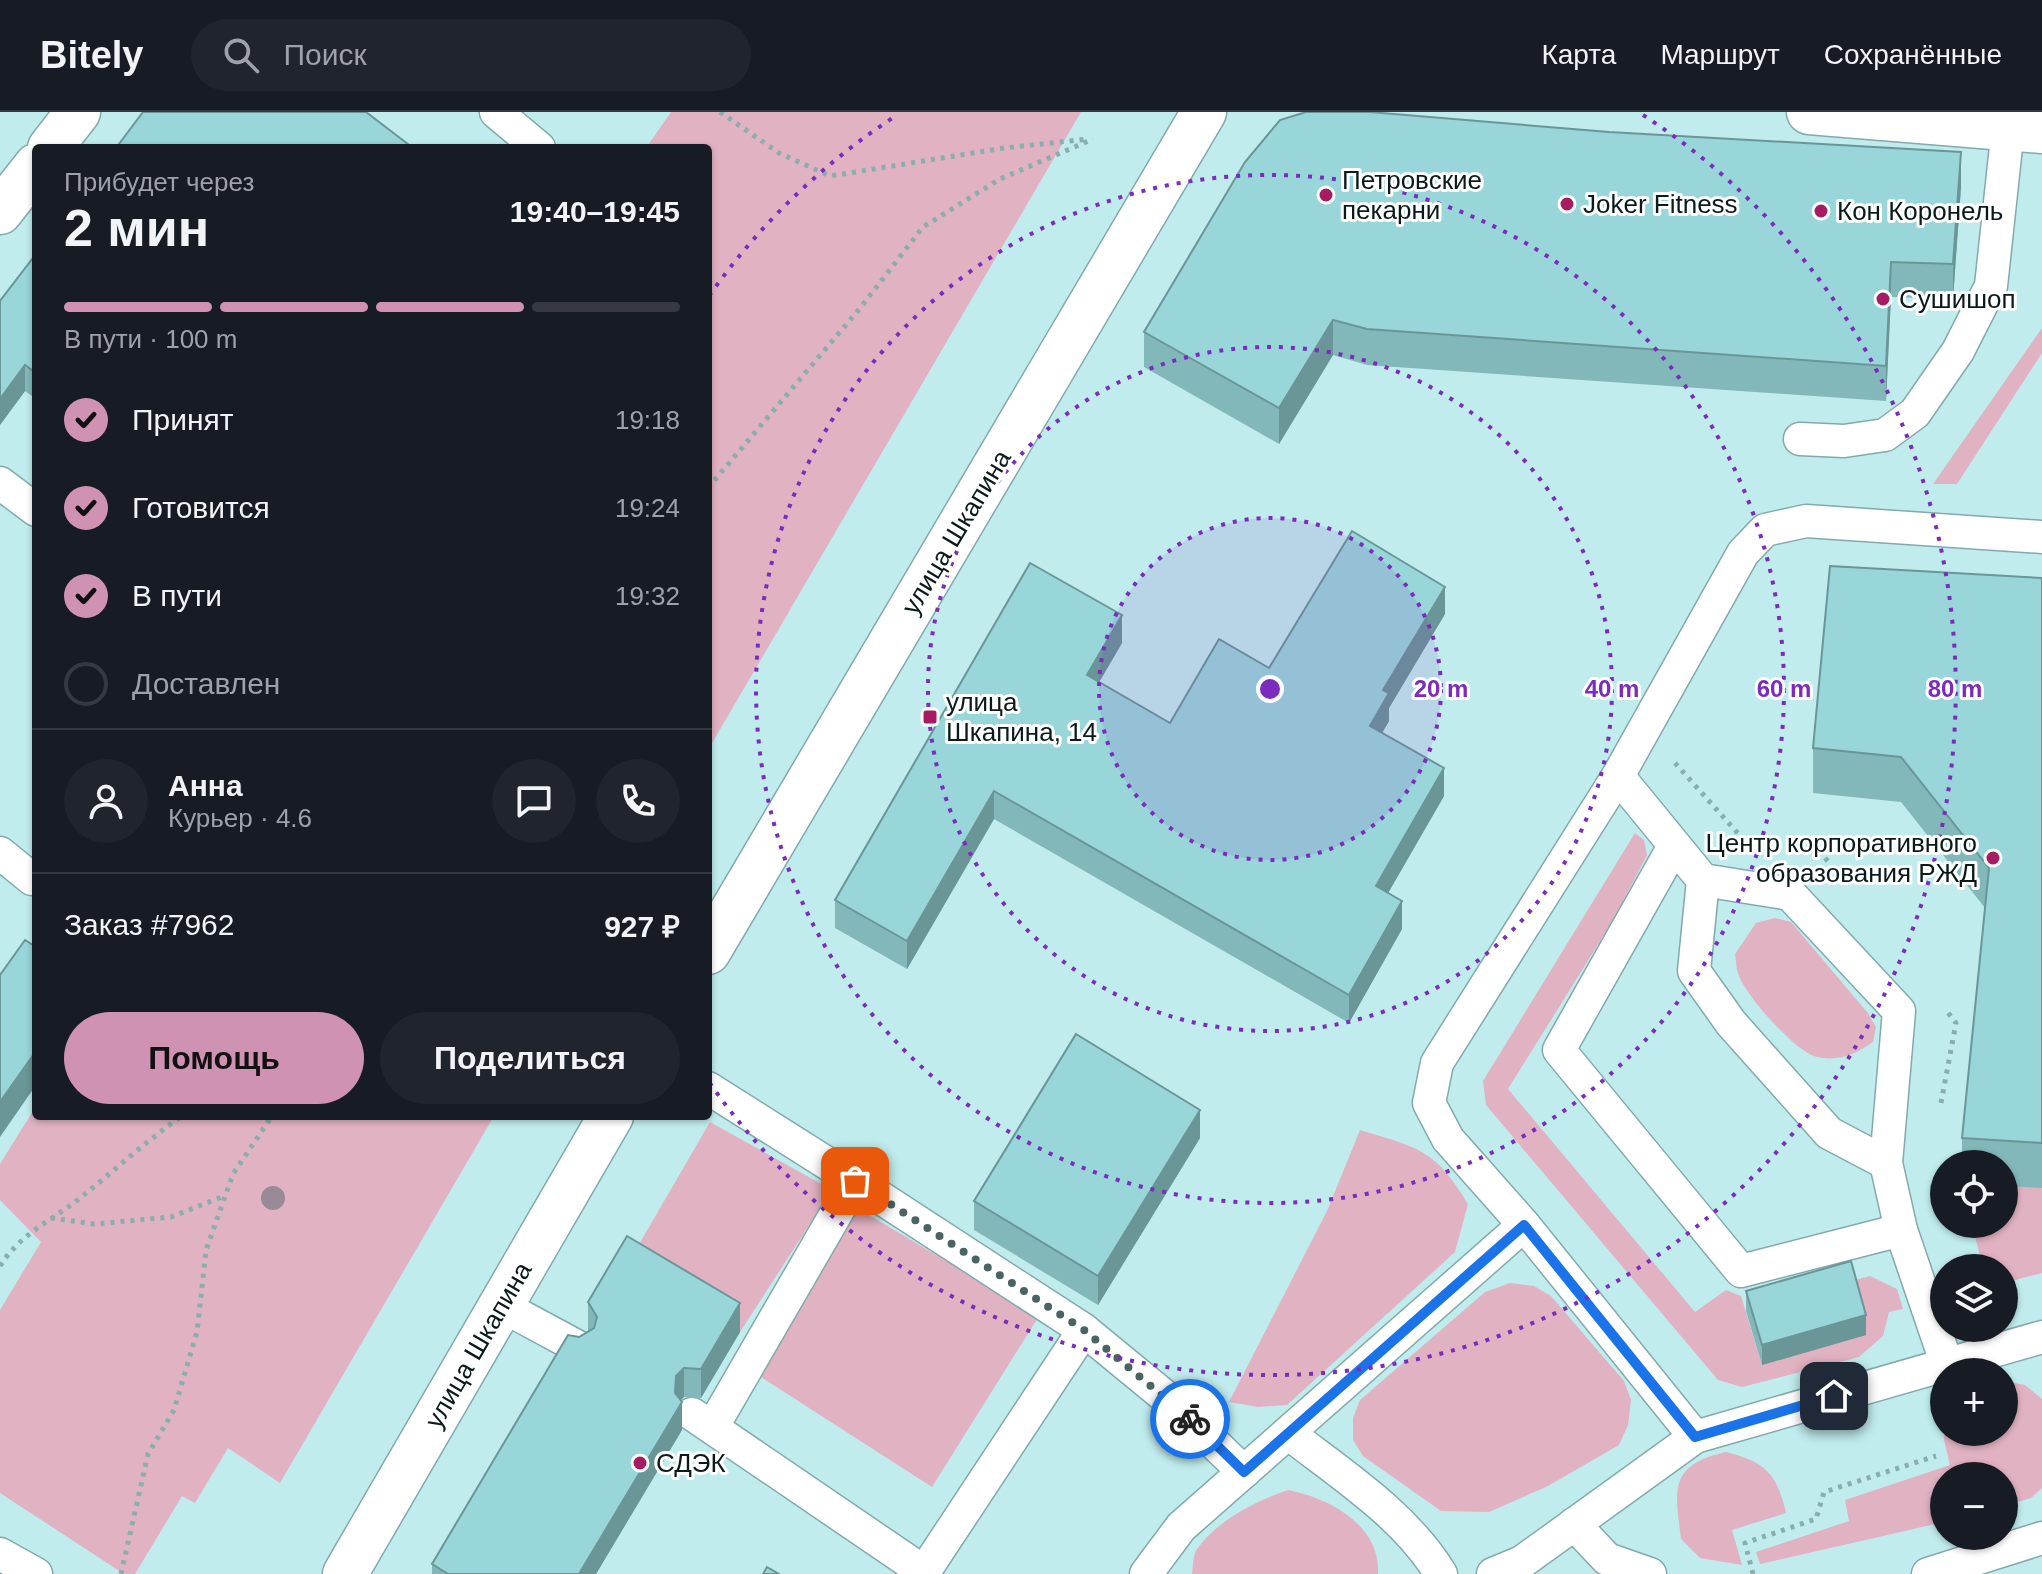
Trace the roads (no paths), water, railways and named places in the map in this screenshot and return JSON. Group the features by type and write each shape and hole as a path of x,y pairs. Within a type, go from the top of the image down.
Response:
{"main road":[{"path":"53,144 78,112"},
{"name":"улица Шкапина","path":"712,945 1204,112"},
{"path":"1809,112 2025,130"},
{"path":"0,212 32,171"},
{"name":"улица Шкапина","path":"345,1574 609,1120"}],"lane":[{"path":"496,112 534,144"},
{"path":"1800,439 1844,441 1885,435 1915,413 1958,351 1991,286 2025,130"},
{"path":"0,483 32,507"},
{"path":"1695,1437 1524,1225 1448,1139 1429,1103 1437,1063 1618,776 1743,553 1765,530 1806,521 2042,537"},
{"path":"1618,776 1703,880 1790,894 1899,1011 1886,1163 1901,1230 1945,1358"},
{"path":"1674,846 1559,1050 1741,1271 1901,1230"},
{"path":"0,853 32,879"},
{"path":"1703,880 1694,971 1731,1023 1829,1133 1886,1163"},
{"path":"712,1091 1084,1330 1179,1409 1244,1472"},
{"path":"855,1181 702,1420 924,1572 1084,1330"},
{"path":"1146,1574 1181,1527 1524,1225"},
{"path":"502,1306 578,1347"},
{"path":"1961,1358 2042,1337"},
{"path":"1493,1574 1522,1562 1695,1437 1930,1367"},
{"path":"1288,1433 1394,1517 1428,1553 1441,1574"},
{"path":"1574,1524 1607,1559 1650,1574"},
{"path":"1928,1574 2042,1538"},
{"path":"0,1554 36,1574"}],"place":[{"name":"Петровские пекарни","path":"1326,195"},
{"name":"Joker Fitness","path":"1567,204"},
{"name":"Кон Коронель","path":"1821,211"},
{"name":"Сушишоп","path":"1883,299"},
{"name":"улица Шкапина, 14","path":"930,717"},
{"name":"Центр корпоративного образования РЖД","path":"1993,858"},
{"name":"СДЭК","path":"640,1463"}]}
